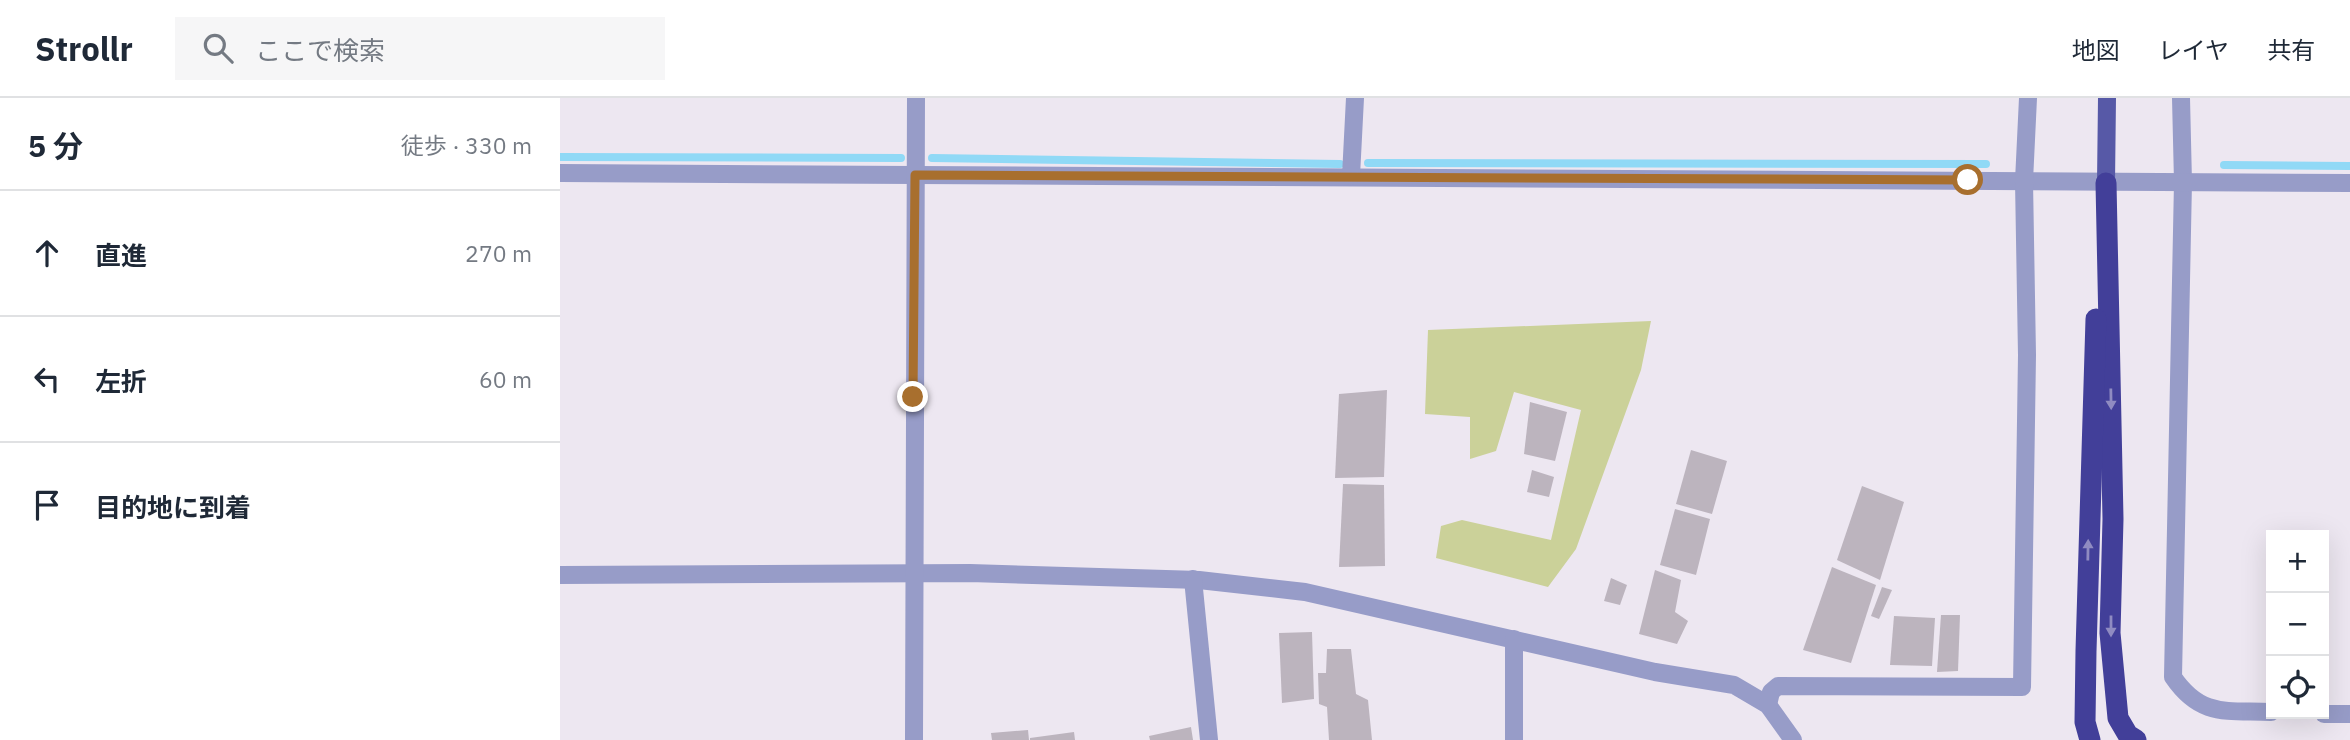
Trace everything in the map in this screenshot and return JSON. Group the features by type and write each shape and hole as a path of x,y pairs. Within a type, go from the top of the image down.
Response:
{"highway":[{"path":"2090,740 2085,722 2090,441 2106,183"},
{"path":"2106,183 2113,519 2110,634 2118,718 2128,735 2136,740"}],"main road":[{"path":"2106,183 2107,98"}],"street":[{"path":"914,740 912,575 916,98"},
{"path":"1352,176 1355,98"},
{"path":"1768,705 1771,692 1778,685 2022,687 2027,368 2024,181 2028,98"},
{"path":"2181,98 2183,182 2173,677 2187,697 2209,710 2266,712"},
{"path":"560,173 2350,183"},
{"path":"560,575 970,573 1193,579 1306,592 1655,672 1734,685 1768,705 1793,740"},
{"path":"1193,579 1209,740"},
{"path":"1514,639 1514,740"},
{"path":"2329,714 2350,715"}],"green space":[{"path":"1651,321 1641,370 1576,549 1548,587 1436,558 1441,526 1462,520 1551,540 1581,410 1514,392 1496,451 1470,459 1470,417 1425,414 1428,330"}],"building":[{"path":"1387,390 1384,477 1335,478 1339,394"},
{"path":"1530,402 1567,412 1555,461 1524,454"},
{"path":"1691,450 1727,461 1712,514 1676,504"},
{"path":"1532,470 1554,477 1549,497 1527,492"},
{"path":"1343,484 1384,485 1385,566 1339,567"},
{"path":"1862,486 1904,502 1880,580 1837,560"},
{"path":"1675,509 1710,519 1696,575 1660,565"},
{"path":"1832,567 1876,585 1851,663 1803,650"},
{"path":"1655,570 1681,580 1675,612 1688,621 1677,644 1639,634"},
{"path":"1611,578 1627,585 1620,605 1604,601"},
{"path":"1882,587 1892,590 1879,619 1871,616"},
{"path":"1941,615 1960,615 1958,671 1937,672"},
{"path":"1894,616 1935,618 1932,666 1890,665"},
{"path":"1312,632 1314,699 1282,703 1279,633"},
{"path":"1327,649 1351,649 1356,694 1368,700 1372,740 1329,740 1327,707 1319,704 1318,673 1326,673"},
{"path":"1191,727 1193,740 1150,740 1149,736"},
{"path":"1028,730 1029,740 992,740 991,733"},
{"path":"1074,732 1075,740 1030,740 1030,738"}],"waterway":[{"path":"560,157 901,158"},
{"path":"932,158 1340,164"},
{"path":"1368,163 1986,164"},
{"path":"2224,165 2350,166"}],"route":[{"path":"913,397 915,175 1968,180"}]}
